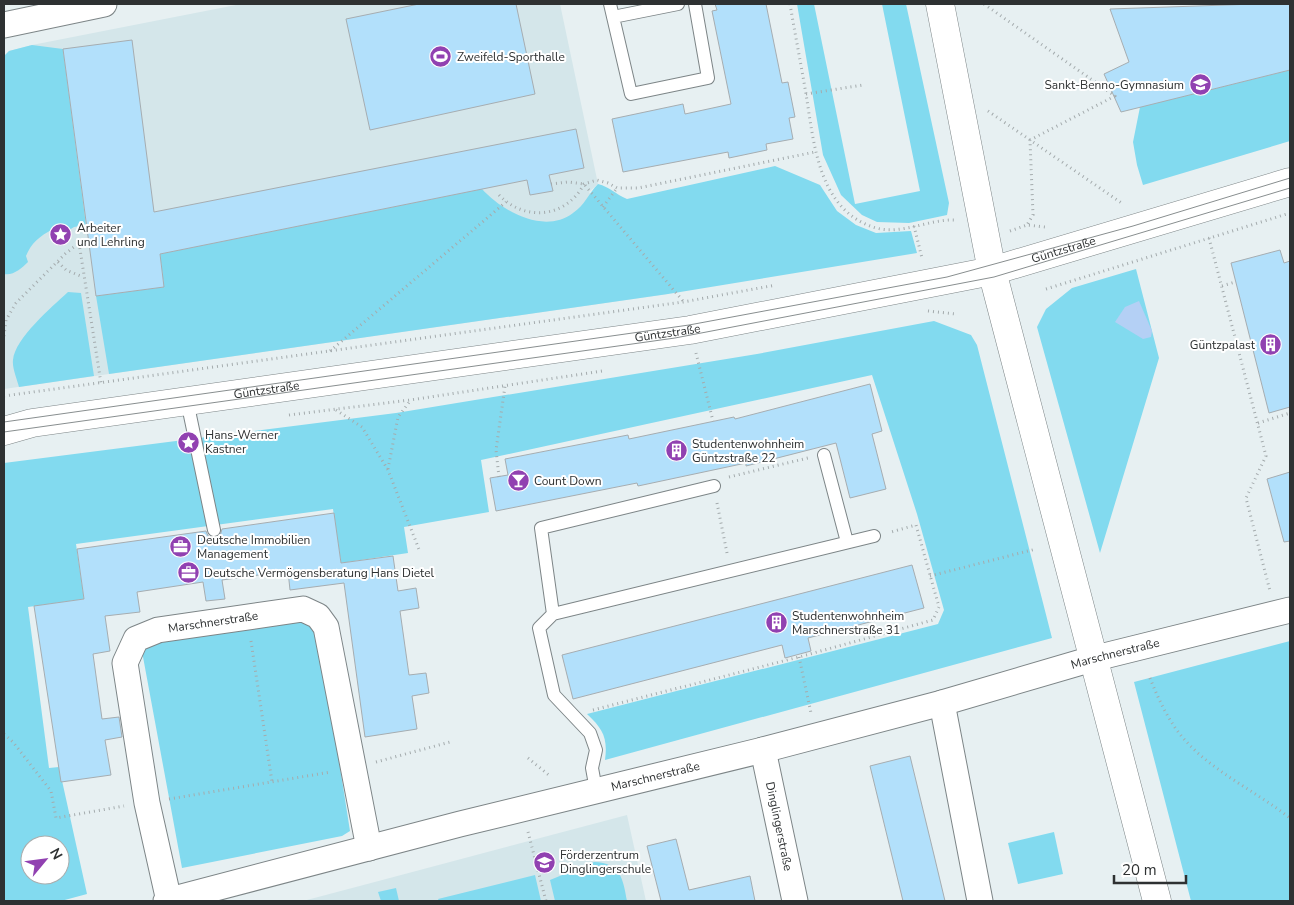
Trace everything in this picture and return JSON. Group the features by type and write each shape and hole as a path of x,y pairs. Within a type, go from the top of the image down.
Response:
{"main road":[{"path":"940,4 992,271 1092,659 1157,901"},
{"name":"Güntzstraße","path":"4,431 32,423 690,330 992,271 1290,182"},
{"name":"Güntzstraße","path":"4,421 32,423"}],"street":[{"path":"4,24 104,4"},
{"name":"Marschnerstraße","path":"368,848 355,768 326,627 318,616 303,609 158,630 136,639 125,663 147,803 167,901 596,790 763,750 942,703 1092,659 1283,612"},
{"path":"942,703 980,901"},
{"name":"Dinglingerstraße","path":"763,750 796,901"}],"lane":[{"path":"610,4 631,94 708,78 694,4"},
{"path":"613,17 678,4"},
{"path":"187,401 214,530"},
{"path":"824,455 847,542"},
{"path":"553,614 541,528 714,486"},
{"path":"596,790 592,768 596,750 590,732 571,715 554,695 539,628 553,614 874,536"}],"path":[{"path":"790,4 815,152 832,192 841,206 859,220 877,228 896,229 941,220 956,220"},
{"path":"984,4 1115,96 1030,140"},
{"path":"806,94 862,85"},
{"path":"988,111 1123,205"},
{"path":"1027,225 1033,215 1030,140"},
{"path":"551,184 568,182 584,184 597,180 608,182 617,188 638,188 815,152"},
{"path":"499,195 518,210 532,214 562,207 577,197 584,184"},
{"path":"584,184 683,302"},
{"path":"603,207 617,188"},
{"path":"330,352 506,202"},
{"path":"1046,289 1290,213"},
{"path":"912,259 922,258 914,226"},
{"path":"1209,238 1266,456 1246,498 1283,612"},
{"path":"4,336 5,320 16,302 79,244 88,242"},
{"path":"79,244 101,383"},
{"path":"58,262 66,270 83,278"},
{"path":"1222,286 1235,282"},
{"path":"4,396 683,302 778,284"},
{"path":"330,352 331,382 336,410 362,427 388,470 420,552"},
{"path":"697,356 713,421"},
{"path":"499,476 496,450 505,386"},
{"path":"388,470 398,417 410,400"},
{"path":"1258,423 1290,413"},
{"path":"731,571 713,481 824,455"},
{"path":"571,715 799,658 933,620 939,607 916,526 874,536"},
{"path":"930,576 1036,549"},
{"path":"248,617 272,782"},
{"path":"799,658 816,736"},
{"path":"1150,678 1162,706 1177,730 1197,752 1290,818"},
{"path":"4,734 13,742 51,791 56,818 355,768 450,742"},
{"path":"523,809 546,901"}],"shaded area":[{"path":"241,4 560,4 598,184 589,192 668,294 4,389 4,56 9,51 32,45"},
{"path":"797,4 814,4 855,204 920,191 882,4 906,4 949,203 947,215 909,223 877,222 862,215 841,195 823,155"},
{"path":"32,45 63,49 86,225 74,227 58,237 53,229 36,240 30,247 26,256 28,262 26,264 14,273 4,274 4,56 9,51"},
{"path":"1290,70 1290,141 1143,185 1133,142 1140,107"},
{"path":"775,166 820,185 837,211 856,225 876,233 911,231 917,253 668,294 109,374 96,296 164,287 160,254 482,189 501,205 524,218 549,222 562,219 577,210 598,184 627,199"},
{"path":"1136,269 1159,358 1100,553 1037,327 1046,309 1072,288"},
{"path":"68,292 81,293 94,376 19,387 13,366 15,351 35,323"},
{"path":"1139,301 1152,331 1151,337 1143,339 1115,322 1125,307"},
{"path":"934,321 971,335 977,345 1052,638 605,760 606,746 603,734 597,724 587,714 938,624 944,610 917,514 872,375 481,460 489,512 404,527 408,553 341,563 333,509 76,544 84,599 28,607 49,768 59,767 87,894 61,901 4,901 4,463 396,413 757,354"},
{"path":"304,618 318,627 350,831 342,836 182,868 141,646"},
{"path":"1290,641 1290,901 1191,901 1134,682"},
{"name":"Förderzentrum Dinglingerschule","path":"627,815 646,901 303,901 371,883"},
{"path":"1054,832 1063,874 1018,884 1008,843"},
{"path":"594,862 610,865 615,869 622,879 627,901 555,901 550,880"},
{"path":"535,875 541,901 439,901 438,899"},
{"path":"396,888 399,901 381,901 378,892"}],"building":[{"name":"Zweifeld-Sporthalle","path":"419,4 516,4 535,94 370,130 346,19"},
{"path":"715,4 766,4 782,83 788,82 795,117 789,118 793,139 766,144 767,150 729,158 728,152 623,172 612,119 683,104 685,114 731,104 712,11 717,10"},
{"path":"1290,4 1290,70 1121,112 1104,74 1129,62 1110,9"},
{"path":"132,40 154,212 576,129 584,168 549,175 553,191 530,195 527,180 160,254 164,287 96,296 63,49"},
{"name":"Güntzpalast","path":"1280,250 1284,263 1290,261 1290,407 1269,413 1231,263"},
{"name":"Studentenwohnheim Güntzstraße 22","path":"870,384 882,431 872,434 886,489 850,498 836,443 746,466 746,463 638,486 637,483 496,511 490,478 508,475 505,459 628,435 629,439 734,417 735,419"},
{"path":"1290,472 1290,541 1284,542 1267,479"},
{"path":"334,513 341,563 393,556 398,591 416,588 419,608 400,611 409,675 426,673 429,693 412,696 417,729 365,737 344,583 290,590 288,571 222,580 225,599 206,601 203,582 137,592 140,612 105,616 110,651 93,654 102,719 119,717 122,737 105,740 111,775 61,782 34,606 84,599 77,549 206,531 208,536 215,538 220,536 222,529"},
{"name":"Studentenwohnheim Marschnerstraße 31","path":"912,565 924,608 808,638 811,651 785,658 782,645 573,699 562,655"},
{"path":"910,756 945,901 903,901 870,766"},
{"path":"676,839 689,890 750,876 755,901 661,901 647,846"}],"tram line":[{"path":"4,422 689,325 947,277 1133,226 1290,178"},
{"path":"4,432 675,338 994,277 1290,188"}],"place":[{"name":"Zweifeld-Sporthalle","path":"441,57"},
{"name":"Sankt-Benno-Gymnasium","path":"1200,85"},
{"name":"Arbeiter und Lehrling","path":"61,235"},
{"name":"Güntzpalast","path":"1271,345"},
{"name":"Hans-Werner Kastner","path":"189,442"},
{"name":"Studentenwohnheim Güntzstraße 22","path":"676,451"},
{"name":"Count Down","path":"518,481"},
{"name":"Deutsche Immobilien Management","path":"181,547"},
{"name":"Deutsche Vermögensberatung Hans Dietel","path":"188,573"},
{"name":"Studentenwohnheim Marschnerstraße 31","path":"776,623"},
{"name":"Förderzentrum Dinglingerschule","path":"544,862"}]}
